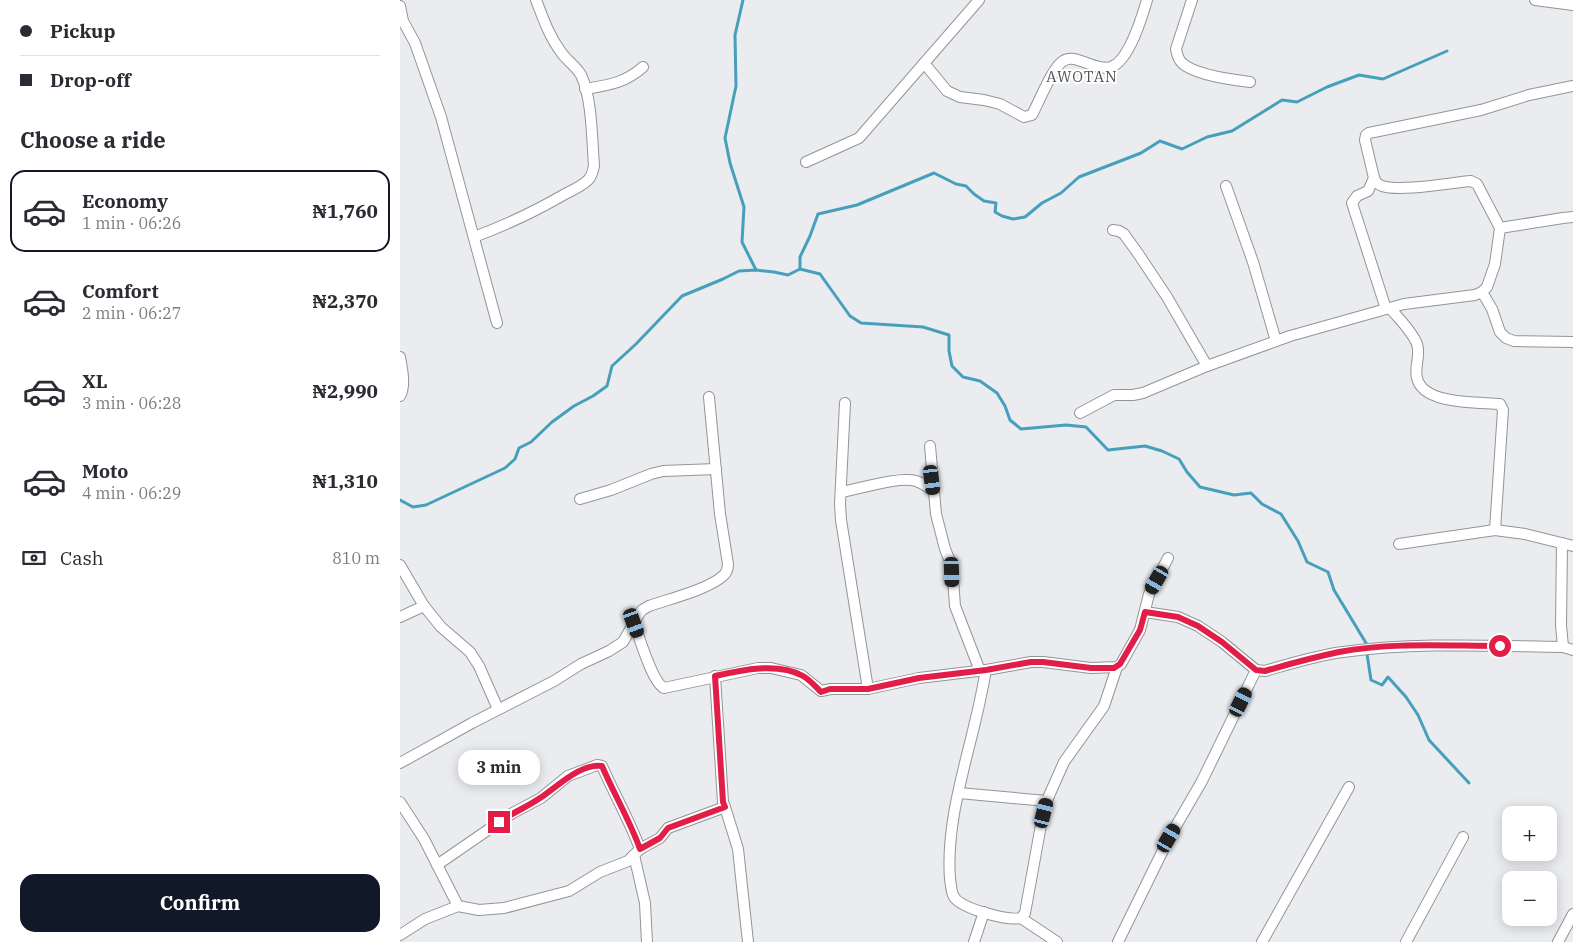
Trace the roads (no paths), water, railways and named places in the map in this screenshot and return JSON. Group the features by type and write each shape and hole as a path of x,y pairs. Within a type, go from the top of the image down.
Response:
{"street":[{"path":"474,237 515,221 581,186 589,179 593,172 594,166 585,89 580,73 562,53 551,36 536,0"},
{"path":"806,162 859,138 979,0"},
{"path":"924,63 947,91 960,97 1000,104 1024,117 1028,117 1032,115 1061,62 1072,58 1102,68 1112,66 1120,61 1133,40 1148,0"},
{"path":"1192,0 1176,49 1177,56 1181,62 1190,69 1223,78 1250,82"},
{"path":"1535,0 1573,5"},
{"path":"400,6 403,21 415,43 441,117 497,323"},
{"path":"585,89 622,81 643,67"},
{"path":"1080,413 1114,395 1143,393 1207,366 1276,341 1404,304 1476,295 1482,292 1487,287 1495,264 1500,228 1477,184 1472,181 1395,188 1376,183 1365,140 1366,135 1481,110 1529,95 1573,86"},
{"path":"1374,178 1368,191 1356,196 1352,203 1388,308 1413,336 1420,353 1416,374 1420,386 1425,392 1434,396 1461,401 1500,404 1502,406 1495,530"},
{"path":"1226,186 1254,262 1276,341"},
{"path":"1500,228 1573,217"},
{"path":"1113,230 1124,234 1139,255 1207,366"},
{"path":"1482,292 1492,309 1500,332 1506,338 1514,342 1573,342"},
{"path":"400,357 403,384 400,396"},
{"path":"400,763 623,642 642,610 712,584 723,576 728,564 720,514 709,397"},
{"path":"845,404 841,520 868,689"},
{"path":"930,446 933,491 940,534 952,566 955,606 983,670 959,793 949,859 951,888 954,897 964,905 984,912 1016,919 1021,918 1057,942"},
{"path":"580,499 663,471 716,469"},
{"path":"841,492 913,480 933,491"},
{"path":"1399,544 1495,530 1525,534 1573,546"},
{"path":"1145,612 1178,617 1198,626 1222,642 1256,670 1265,671 1340,652 1382,647 1418,645 1568,649 1561,625 1562,543"},
{"path":"1021,918 1025,913 1047,801 1064,762 1104,706 1117,667 1140,630 1149,594 1168,558"},
{"path":"400,565 424,606 442,627 470,652 479,666 498,709"},
{"path":"400,616 424,606"},
{"path":"634,623 654,678 664,688 758,668 771,668 801,675 821,692 830,689 868,689 919,678 1031,662 1091,668 1117,667"},
{"path":"1118,942 1169,838 1202,781 1256,670"},
{"path":"715,676 723,802 732,823 738,849 748,942"},
{"path":"437,865 511,814 540,798 568,776 597,765 602,766 635,836 645,902 647,942"},
{"path":"1262,942 1349,787"},
{"path":"959,793 1047,801"},
{"path":"400,802 424,839 458,906"},
{"path":"400,935 425,919 458,906 479,910 504,908 563,894 600,872 628,861 637,852 660,838 668,828 725,807"},
{"path":"1406,942 1463,837"},
{"path":"974,942 984,912"},
{"path":"1558,942 1573,914"}],"waterway":[{"path":"743,0 735,35 736,86 725,138 730,163 744,207 742,242 756,270"},
{"path":"400,500 413,507 426,505 505,468 515,459 519,448 531,442 552,422 574,406 607,386 612,366 682,296 739,271 756,270 788,275 800,269 800,257 818,214 857,205 934,173 956,184 966,186 984,201 996,203 995,212 1002,216 1013,219 1025,217 1042,203 1061,193 1079,177 1141,153 1160,141 1182,149 1207,137 1232,131 1282,100 1297,102 1327,87 1359,75 1383,79 1447,51"},
{"path":"800,269 820,274 850,316 861,323 923,327 949,335 949,351 952,366 963,377 980,381 997,393 1005,406 1010,420 1021,429 1066,425 1086,427 1108,450 1145,446 1179,459 1200,487 1234,495 1251,493 1262,504 1281,514 1298,541 1307,562 1328,572 1334,590 1366,643"},
{"path":"1367,654 1371,680 1382,685 1388,677 1406,697 1418,715 1429,740 1469,783"}],"district":[{"name":"AWOTAN","path":"1082,76"}]}
